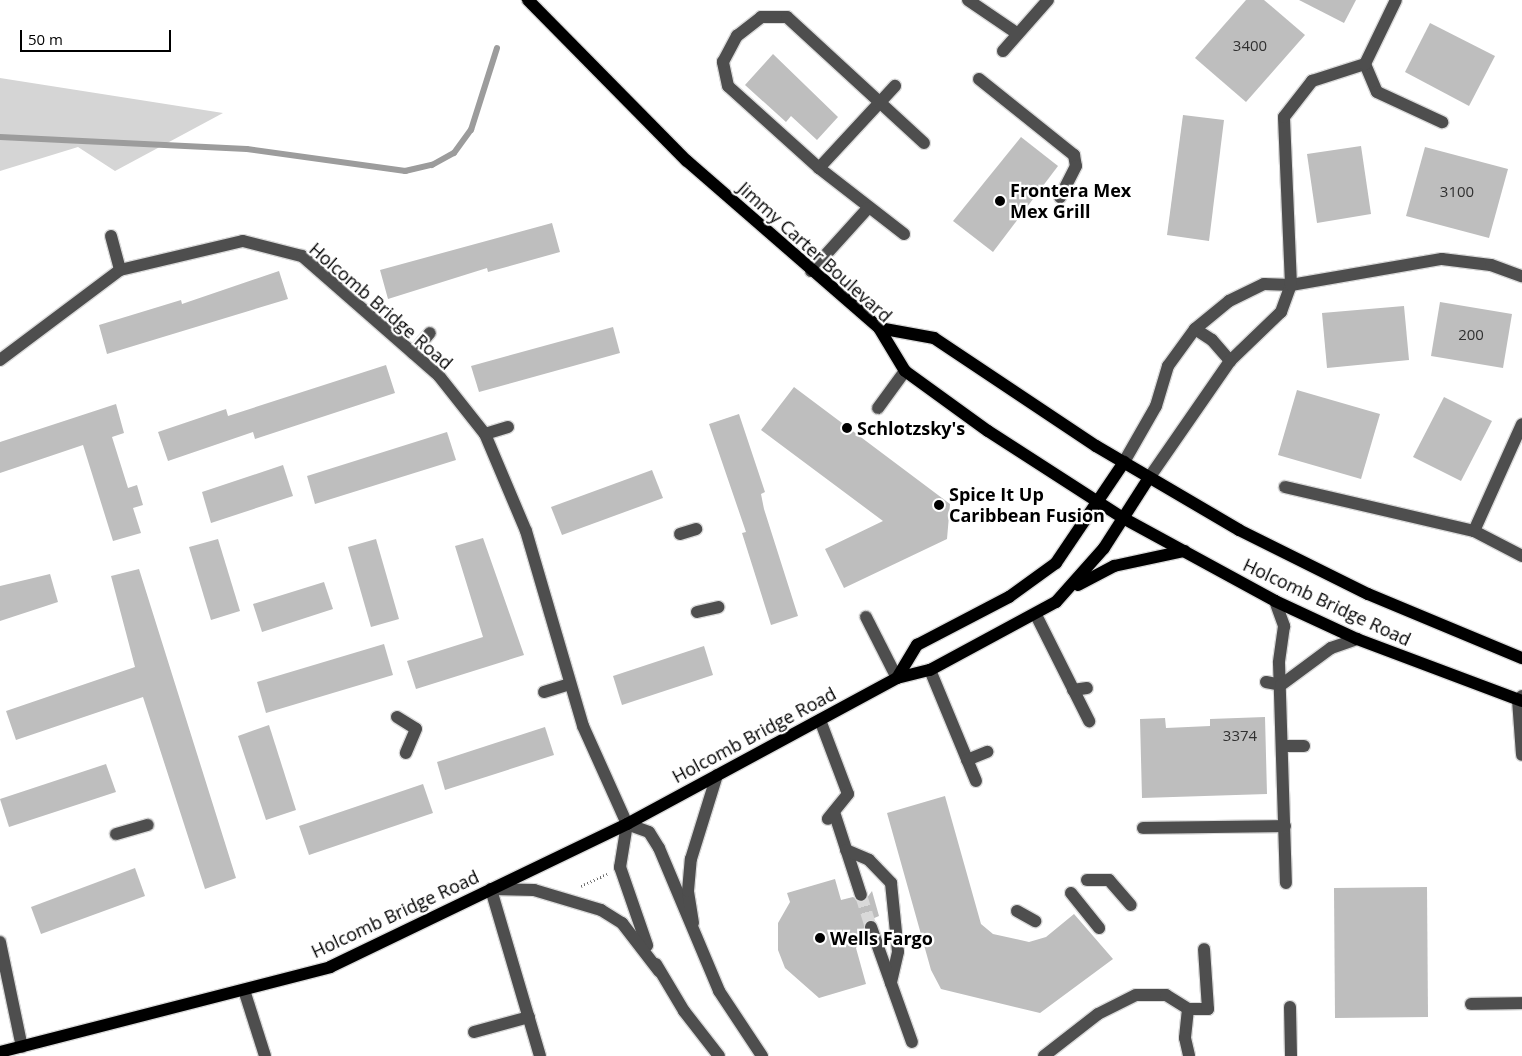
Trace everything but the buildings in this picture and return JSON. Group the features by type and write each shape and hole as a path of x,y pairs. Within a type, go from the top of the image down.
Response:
{"main road":[{"name":"Jimmy Carter Boulevard","path":"528,0 632,109 811,271 878,328 904,371 1123,518"},
{"name":"Holcomb Bridge Road","path":"878,328 934,338 1149,478 1319,570 1522,658"},
{"path":"897,678 917,645 1044,574 1098,502 1124,462"},
{"name":"Holcomb Bridge Road","path":"0,1052 330,967 627,824 897,678 930,670 1036,616 1074,587 1149,478"},
{"name":"Holcomb Bridge Road","path":"1123,518 1275,601 1357,639 1521,699"},
{"path":"1074,587 1114,566 1184,551"}],"street":[{"path":"968,0 1018,34"},
{"path":"1003,51 1048,0"},
{"path":"1149,478 1230,361 1281,312 1291,285 1284,117 1312,81 1365,64 1396,0"},
{"path":"904,234 868,208 819,168 728,86 723,62 737,36 761,17 786,17 881,101 924,143"},
{"path":"1365,64 1377,92 1442,122"},
{"path":"979,79 1074,155 1076,166 1060,197"},
{"path":"819,168 895,86"},
{"path":"811,271 868,208"},
{"path":"111,236 120,270"},
{"name":"Holcomb Bridge Road","path":"0,360 120,270 243,240 302,256 439,376 485,434 526,531 583,726 627,824"},
{"path":"1124,462 1156,406 1168,366 1195,330 1229,301 1264,284 1291,285 1442,259 1491,265 1522,276"},
{"path":"1195,330 1212,340 1230,361"},
{"path":"413,353 430,333"},
{"path":"878,408 904,371"},
{"path":"1474,531 1522,424"},
{"path":"485,434 508,427"},
{"path":"1285,487 1474,531 1522,556"},
{"path":"680,534 696,529"},
{"path":"1275,601 1284,626 1281,685 1286,883"},
{"path":"696,612 718,607"},
{"path":"1036,616 1089,722"},
{"path":"866,617 897,678"},
{"path":"1266,682 1281,685 1331,648 1357,639"},
{"path":"930,670 976,781"},
{"path":"544,692 570,684"},
{"path":"1073,690 1087,688"},
{"path":"1521,699 1522,755"},
{"path":"396,717 416,728 406,753"},
{"path":"820,720 848,794 831,816 846,850 861,894"},
{"path":"1282,746 1304,746"},
{"path":"967,760 988,752"},
{"path":"699,948 688,892 690,859 717,775"},
{"path":"659,971 637,924 620,867 627,824 649,832 659,848 699,948 719,991 762,1056"},
{"path":"116,834 148,825"},
{"path":"1143,828 1285,826"},
{"path":"846,850 869,860 891,883 898,952 891,983"},
{"path":"1087,880 1109,880 1131,905"},
{"path":"540,1056 491,889 534,890 601,910 622,923 659,971 719,1056"},
{"path":"1070,893 1099,928"},
{"path":"1017,911 1035,921"},
{"path":"871,927 912,1042"},
{"path":"0,942 22,1047"},
{"path":"1044,1056 1098,1014 1136,995 1166,995 1188,1009 1208,1009 1204,949"},
{"path":"244,990 265,1056"},
{"path":"1471,1004 1522,1003"},
{"path":"1290,1007 1291,1056"},
{"path":"1188,1009 1184,1038 1189,1056"},
{"path":"474,1032 529,1017"}],"path":[{"path":"577,888 608,873"}],"shaded area":[{"path":"0,78 223,113 115,171 78,147 0,171"}],"waterway":[{"path":"0,137 247,149 405,171 432,165 454,153 471,130 497,48"}],"tunnel":[{"path":"861,895 871,927"}],"place":[{"name":"Frontera Mex Mex Grill","path":"1000,201"},
{"name":"Schlotzsky's","path":"847,428"},
{"name":"Spice It Up Caribbean Fusion","path":"939,505"},
{"name":"Wells Fargo","path":"820,938"}]}
